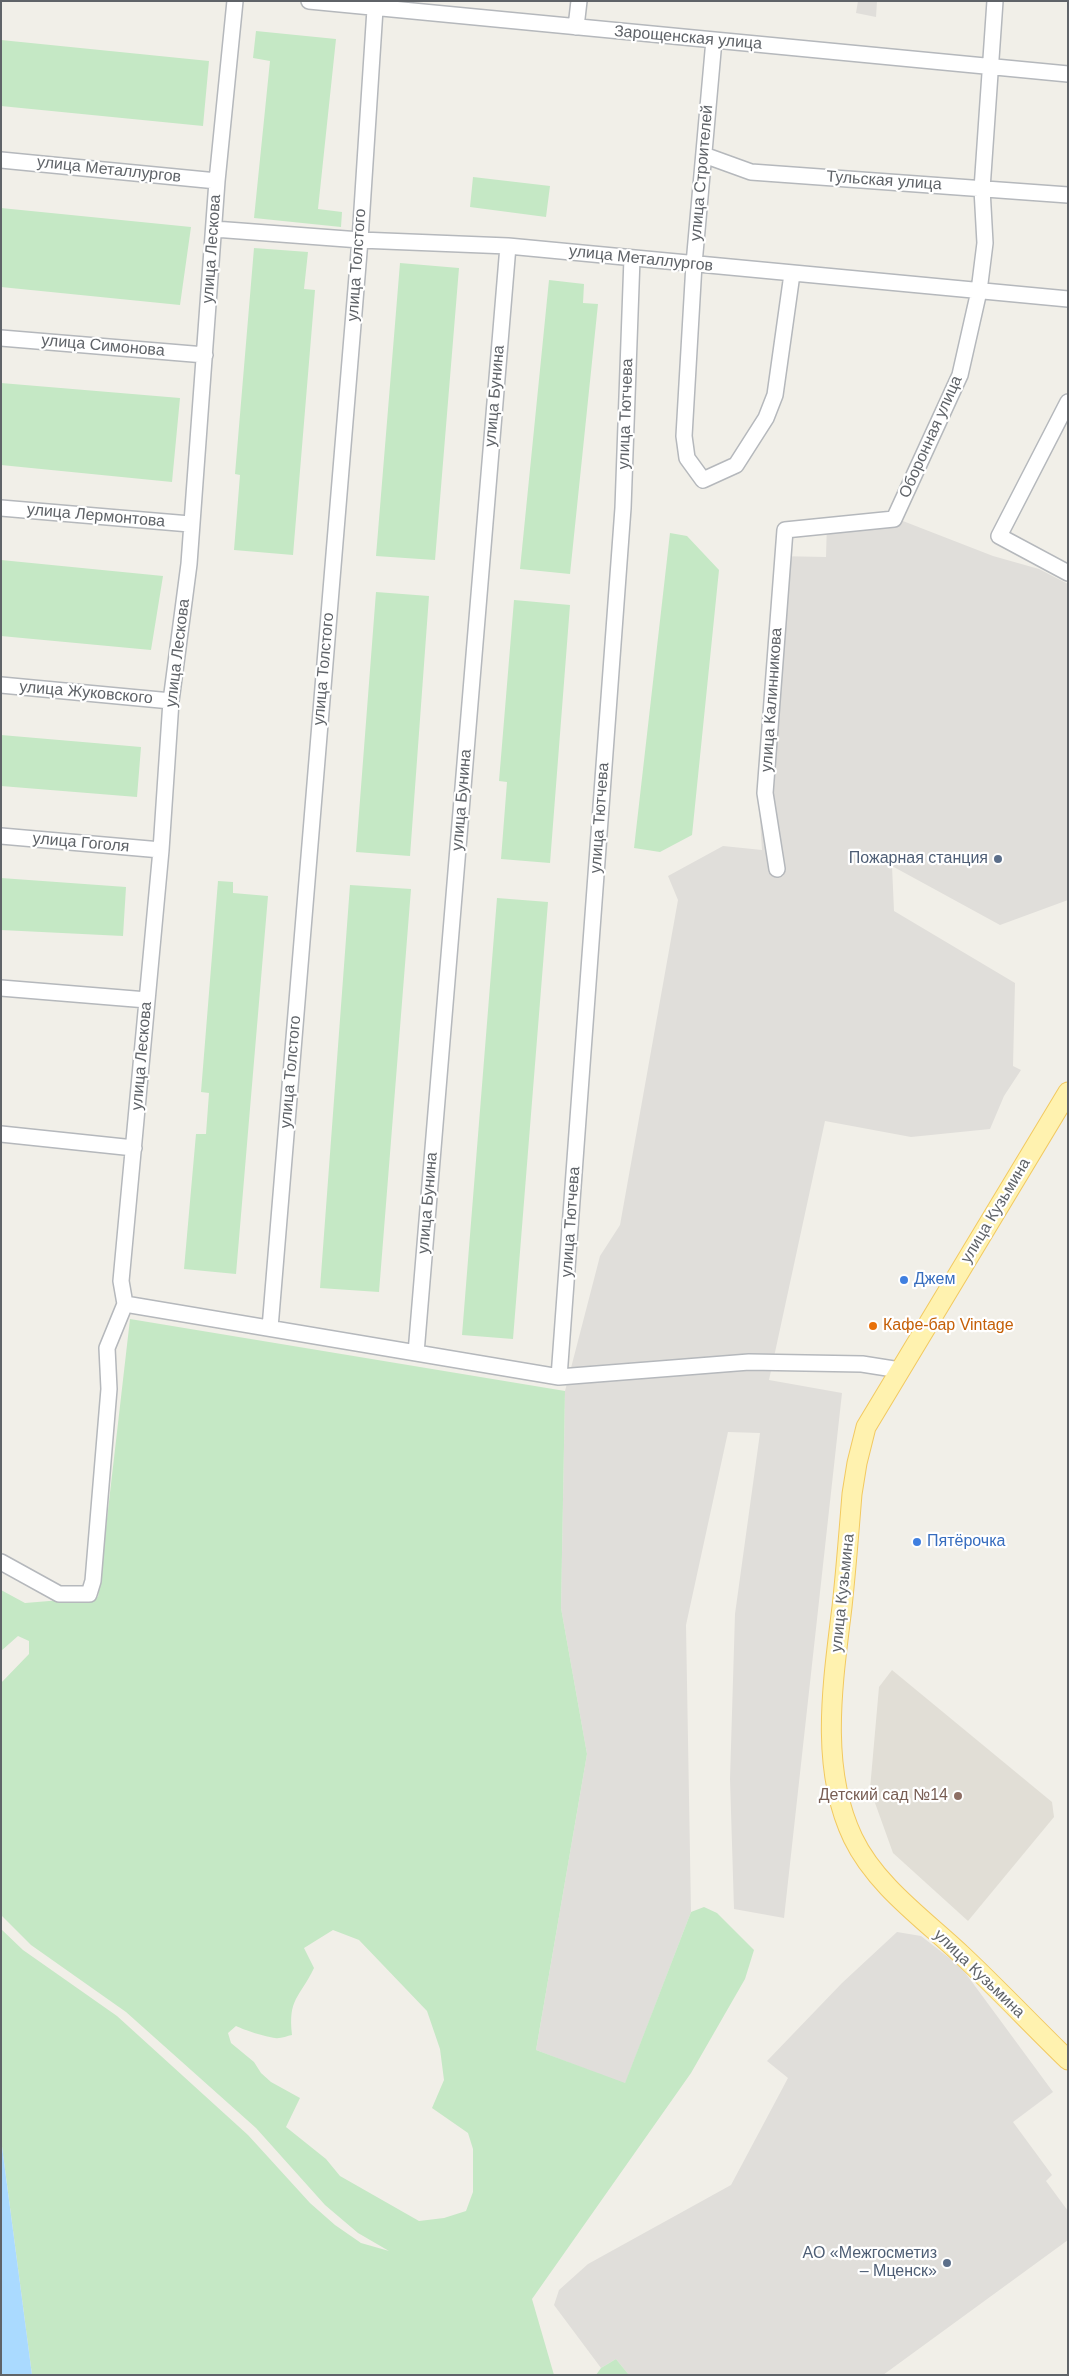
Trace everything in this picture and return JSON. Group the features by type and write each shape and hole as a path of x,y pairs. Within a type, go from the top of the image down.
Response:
{"main road":[{"name":"улица Кузьмина","path":"1068,1092 866,1427 857,1463 832,1711 835,1776 838,1794 853,1839 884,1882 1068,2060"}],"street":[{"name":"улица Лескова","path":"125,1304 121,1281 161,850 171,700 189,564 190,524 205,355 217,181 235,1"},
{"name":"Зарощенская улица","path":"309,1 375,9 1068,74"},
{"path":"576,27 579,1"},
{"name":"Оборонная улица","path":"785,530 894,519 960,375 979,291 985,243 982,189 995,1"},
{"name":"улица Толстого","path":"270,1328 360,240 375,9"},
{"name":"улица Строителей","path":"714,40 694,264 684,436 686,458 703,480 736,465 766,418 775,395 792,274"},
{"name":"Тульская улица","path":"704,155 751,172 1068,195"},
{"name":"улица Металлургов","path":"1,160 217,181"},
{"name":"улица Металлургов","path":"214,229 360,240 508,246 1068,299"},
{"name":"улица Бунина","path":"416,1353 508,246"},
{"name":"улица Тютчева","path":"559,1377 623,508 632,258"},
{"name":"улица Симонова","path":"1,338 205,355"},
{"path":"1068,402 999,536 1068,573"},
{"name":"улица Лермонтова","path":"1,508 190,524"},
{"name":"улица Калинникова","path":"777,869 765,793 785,530"},
{"name":"улица Жуковского","path":"1,685 171,700"},
{"name":"улица Гоголя","path":"1,836 161,850"},
{"path":"1,988 147,1000"},
{"path":"1,1134 134,1148"},
{"path":"1,1562 59,1594 89,1594 93,1581 109,1389 107,1348 125,1304 559,1377 749,1362 862,1364 900,1370"}],"shaded area":[{"path":"858,1 877,1 876,17 856,13"},
{"path":"890,516 993,556 1039,569 1068,584 1068,900 1000,925 892,866 894,911 1015,983 1013,1066 1021,1070 1004,1096 990,1129 911,1137 825,1121 769,1380 842,1393 784,1918 734,1909 730,1779 735,1614 760,1433 728,1432 686,1625 691,1912 625,2084 536,2050 587,1754 561,1608 565,1391 600,1256 620,1225 678,900 668,876 723,846 762,850 758,789 776,556 826,557 827,521"},
{"name":"Детский сад №14","path":"892,1670 1052,1802 1054,1817 968,1921 893,1853 870,1789 879,1687"},
{"path":"897,1932 921,1936 961,1967 1053,2092 1013,2122 1052,2175 1046,2181 1068,2211 1068,2240 883,2375 629,2375 616,2359 601,2368 554,2305 559,2290 588,2264 731,2185 788,2078 767,2061 842,1983"}],"green space":[{"path":"256,31 336,39 318,209 342,212 341,227 254,218 270,61 253,58"},
{"path":"1,40 209,61 203,126 1,106"},
{"path":"473,177 550,186 546,217 470,207"},
{"path":"1,208 191,227 180,305 1,287"},
{"path":"254,248 308,252 304,289 315,290 293,555 234,550 240,475 235,474"},
{"path":"400,263 459,268 435,560 376,556"},
{"path":"549,280 584,284 583,303 598,304 570,574 520,569"},
{"path":"1,383 180,398 172,482 1,465"},
{"path":"670,533 687,536 719,570 692,835 660,852 634,848"},
{"path":"1,560 163,576 151,650 1,636"},
{"path":"376,592 429,596 410,856 356,852"},
{"path":"514,600 570,605 550,863 501,859 507,782 499,781"},
{"path":"1,735 141,747 137,797 1,786"},
{"path":"1,878 126,887 123,936 1,930"},
{"path":"218,881 233,882 233,893 268,896 236,1274 184,1269 196,1134 206,1134 209,1093 201,1092"},
{"path":"350,885 411,889 379,1292 320,1288"},
{"path":"497,898 548,902 513,1339 462,1335"},
{"path":"130,1319 565,1391 561,1608 587,1754 536,2050 625,2083 691,1912 704,1907 717,1913 754,1950 745,1979 691,2073 532,2299 554,2375 32,2375 1,2139 1,1929 23,1950 117,2016 248,2135 310,2203 335,2225 361,2243 389,2251 358,2233 325,2205 256,2128 126,2012 31,1945 1,1915 1,1683 29,1654 29,1641 18,1636 1,1651 1,1590 25,1603 98,1597","holes":["333,1930 359,1940 427,2011 440,2049 444,2080 432,2108 468,2133 473,2149 473,2192 466,2211 444,2218 419,2221 340,2176 326,2159 286,2127 300,2098 271,2082 261,2073 254,2062 231,2043 228,2033 236,2026 275,2038 292,2035 293,2006 314,1968 304,1948"]},
{"path":"616,2359 629,2375 596,2375 601,2368"}],"water":[{"path":"1,2139 32,2375 1,2375"}],"place":[{"name":"Пожарная станция","path":"998,859"},
{"name":"Джем","path":"904,1280"},
{"name":"Кафе-бар Vintage","path":"873,1326"},
{"name":"Пятёрочка","path":"917,1542"},
{"name":"Детский сад №14","path":"958,1796"},
{"name":"АО «Межгосметиз – Мценск»","path":"947,2263"}]}
